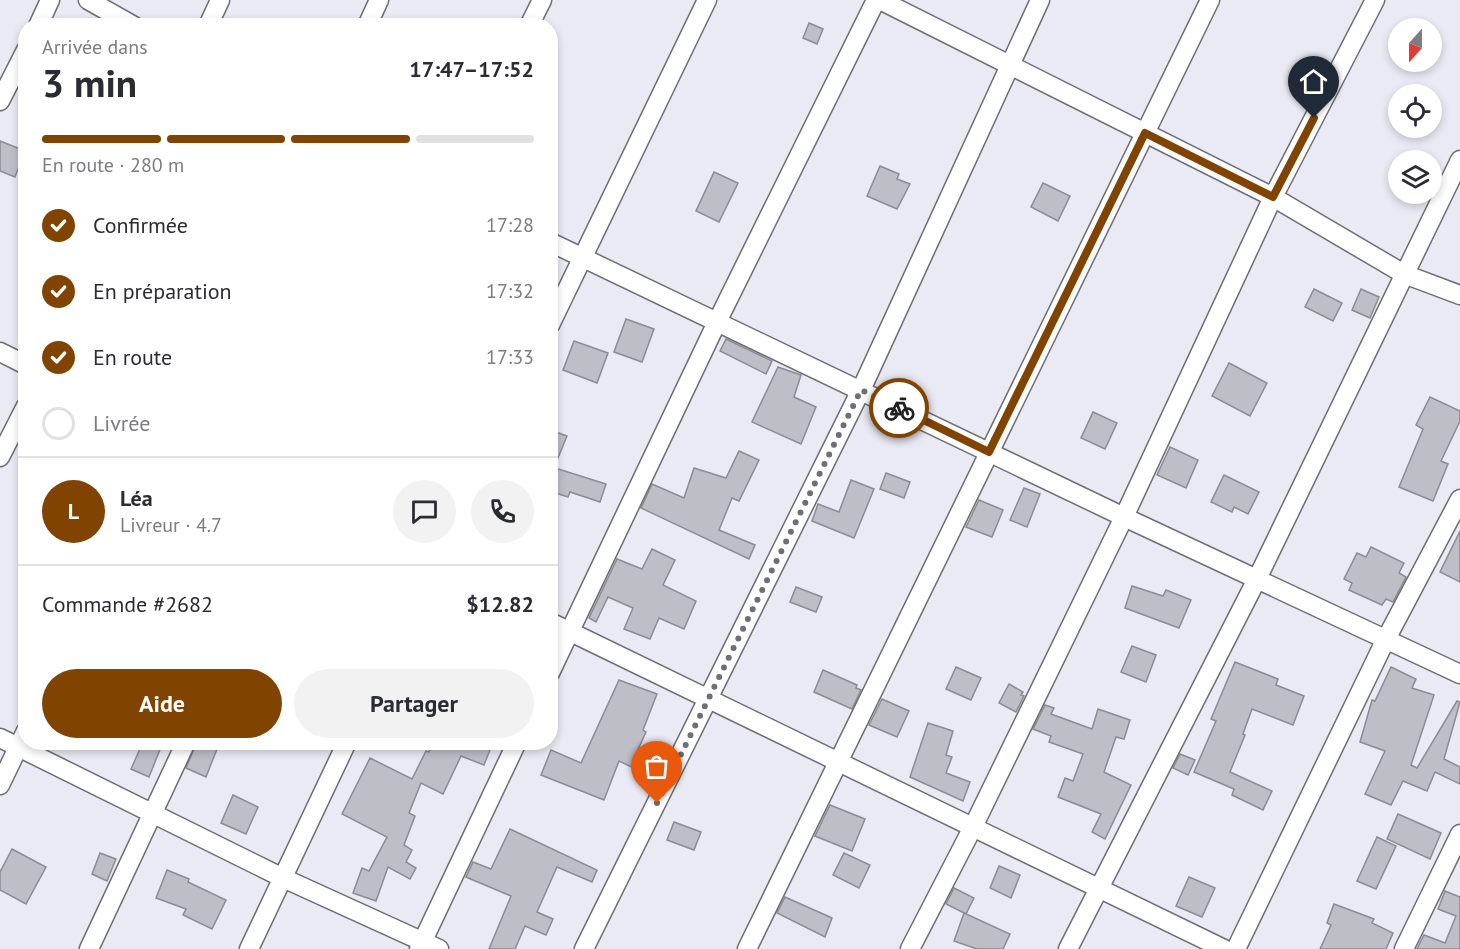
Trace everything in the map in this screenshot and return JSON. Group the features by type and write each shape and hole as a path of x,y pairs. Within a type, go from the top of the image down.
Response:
{"street":[{"path":"42,18 50,0"},
{"path":"88,0 120,18"},
{"path":"212,18 220,0"},
{"path":"371,18 379,0"},
{"path":"533,18 542,0"},
{"path":"558,309 707,0"},
{"path":"558,657 718,320 878,0 1273,197 1404,274 1460,295"},
{"path":"584,949 710,699 861,390 1008,65 1040,0"},
{"path":"747,949 1210,0"},
{"path":"910,949 973,827 1124,517 1273,197 1375,0"},
{"path":"0,101 18,66"},
{"path":"1068,949 1257,579 1460,160"},
{"path":"558,246 718,320 1385,641 1460,674"},
{"path":"0,352 18,361"},
{"path":"0,457 18,422"},
{"path":"1236,949 1385,641 1460,499"},
{"path":"558,626 1224,949"},
{"path":"0,738 18,739"},
{"path":"0,785 18,747"},
{"path":"41,750 152,814 427,946 513,750"},
{"path":"89,949 182,750"},
{"path":"249,949 343,750"},
{"path":"1404,949 1460,834"}],"building":[{"path":"809,23 823,29 817,44 803,38"},
{"path":"0,141 18,148 18,169 15,177 0,171"},
{"path":"880,166 899,174 897,179 910,184 897,209 867,196"},
{"path":"714,172 738,183 719,222 696,211"},
{"path":"1043,183 1070,196 1058,221 1031,207"},
{"path":"1314,289 1342,303 1333,321 1305,307"},
{"path":"1361,289 1379,297 1370,318 1352,310"},
{"path":"626,319 654,329 642,362 614,352"},
{"path":"726,339 772,361 766,374 720,351"},
{"path":"574,341 608,353 597,383 563,370"},
{"path":"1229,363 1267,383 1250,416 1212,396"},
{"path":"778,367 801,375 794,397 816,407 801,444 752,422"},
{"path":"1430,397 1460,411 1460,421 1441,461 1448,464 1433,501 1399,487 1423,429 1416,425"},
{"path":"1093,412 1117,423 1105,449 1081,438"},
{"path":"558,433 567,436 558,458"},
{"path":"1170,447 1198,460 1186,488 1157,475"},
{"path":"739,451 759,460 739,501 732,498 719,530 755,545 749,559 641,508 652,484 684,498 694,468 726,478"},
{"path":"558,469 606,484 600,502 570,492 568,497 558,494"},
{"path":"886,473 910,482 904,498 880,489"},
{"path":"1224,475 1259,492 1248,514 1234,507 1232,512 1211,502"},
{"path":"851,480 874,489 854,538 812,521 818,504 839,512"},
{"path":"1024,488 1040,494 1027,527 1010,520"},
{"path":"979,500 1003,510 992,537 966,527"},
{"path":"1460,531 1460,582 1440,572"},
{"path":"1371,547 1404,563 1399,573 1406,577 1393,602 1386,599 1382,605 1349,590 1352,583 1344,579 1357,553 1366,557"},
{"path":"652,549 675,560 663,585 696,601 684,629 659,618 650,639 624,629 633,608 608,597 596,622 589,618 617,559 642,569"},
{"path":"1132,586 1163,596 1166,590 1191,600 1179,628 1125,608"},
{"path":"796,587 822,597 816,612 790,602"},
{"path":"1132,646 1156,655 1146,682 1121,672"},
{"path":"1235,662 1278,679 1276,685 1304,696 1293,725 1252,709 1243,734 1245,735 1230,772 1272,791 1263,810 1232,795 1234,789 1194,772 1216,721 1211,719"},
{"path":"956,667 981,678 971,700 946,689"},
{"path":"1391,667 1416,679 1412,688 1434,695 1411,765 1417,768 1457,701 1460,702 1444,759 1460,767 1460,784 1435,772 1427,791 1403,781 1391,805 1365,794 1385,751 1360,742 1372,700 1375,701"},
{"path":"823,670 857,685 856,688 861,690 852,709 814,692"},
{"path":"619,680 657,694 643,730 646,732 636,754 648,760 642,772 619,761 604,800 541,775 551,750 581,763"},
{"path":"1009,684 1023,692 1021,695 1024,696 1016,712 999,703"},
{"path":"882,699 909,711 897,737 869,725"},
{"path":"1045,705 1054,708 1051,714 1092,729 1098,709 1130,720 1124,739 1116,737 1104,772 1131,785 1105,839 1092,832 1101,814 1058,797 1065,778 1073,781 1083,754 1049,742 1051,736 1033,729"},
{"path":"928,723 953,731 946,755 952,757 946,773 970,782 963,801 910,777"},
{"path":"139,750 160,750 149,777 131,769"},
{"path":"194,750 217,750 206,777 186,768"},
{"path":"430,750 490,750 484,765 461,756 443,794 421,783 409,813 415,816 404,845 412,850 406,862 416,868 410,879 388,867 376,901 353,893 362,868 369,871 387,837 342,814 370,758 412,779 426,751"},
{"path":"1180,754 1195,760 1188,775 1173,768"},
{"path":"233,795 258,807 246,834 221,823"},
{"path":"830,805 865,819 852,851 815,836"},
{"path":"1398,814 1441,833 1430,859 1387,839"},
{"path":"674,822 701,832 694,850 667,840"},
{"path":"510,829 597,870 592,882 557,867 537,912 553,919 546,935 525,926 515,949 489,949 511,896 466,877 473,862 491,869"},
{"path":"1377,837 1396,846 1376,889 1357,881"},
{"path":"12,849 46,867 26,904 0,890 0,872"},
{"path":"100,853 116,859 107,881 92,874"},
{"path":"844,853 870,865 859,888 833,875"},
{"path":"999,866 1020,875 1011,898 990,888"},
{"path":"167,870 189,879 188,882 226,900 212,929 183,915 186,909 156,898"},
{"path":"1189,877 1215,888 1202,917 1176,906"},
{"path":"954,888 974,898 966,914 946,904"},
{"path":"1445,891 1460,897 1460,949 1417,949 1424,935 1445,943 1456,916 1438,909"},
{"path":"785,897 832,918 825,937 777,913"},
{"path":"1334,904 1374,919 1372,923 1393,933 1386,949 1320,949 1331,925 1327,923"},
{"path":"964,913 1010,934 1003,949 977,949 954,941"}],"way so far":[{"path":"657,803 861,390 899,408"}],"route":[{"path":"899,408 989,452 1145,133 1273,197 1314,118"}]}
